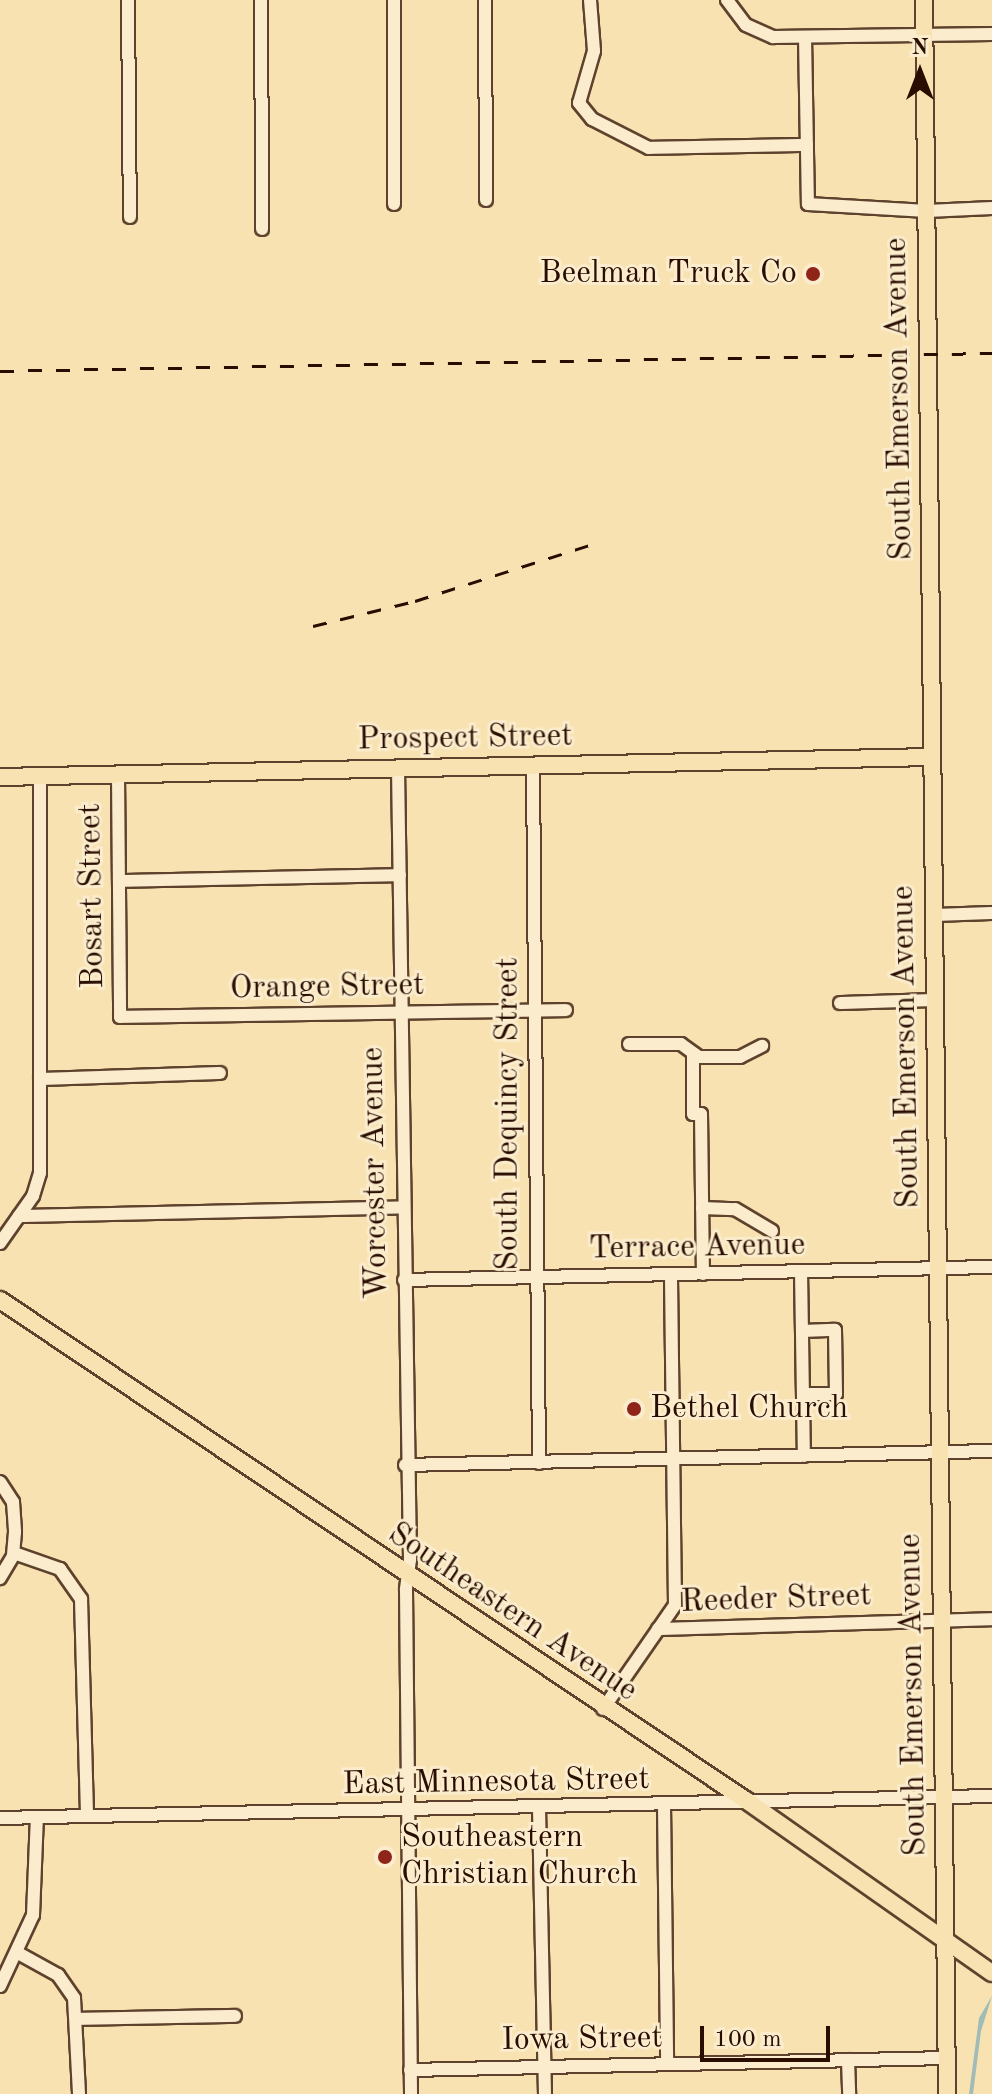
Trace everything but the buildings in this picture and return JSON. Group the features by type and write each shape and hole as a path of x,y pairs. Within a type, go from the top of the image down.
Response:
{"main road":[{"name":"South Emerson Avenue","path":"924,0 947,2094"},
{"name":"Prospect Street","path":"0,777 932,757"},
{"name":"Southeastern Avenue","path":"0,1300 603,1709 747,1801 992,1973"}],"street":[{"path":"128,0 130,217"},
{"path":"261,0 262,229"},
{"path":"394,0 394,204"},
{"path":"485,0 486,200"},
{"path":"590,0 594,51 579,104 597,123 649,148 807,145"},
{"path":"727,0 739,19 758,33 805,37 992,34"},
{"path":"805,37 808,204 927,211 992,208"},
{"name":"South Dequincy Street","path":"533,765 539,1463"},
{"name":"Worcester Avenue","path":"398,768 411,2094"},
{"name":"Bosart Street","path":"118,774 120,1017"},
{"path":"0,1243 19,1216 40,1173 40,776"},
{"path":"119,881 400,875"},
{"path":"934,915 992,913"},
{"path":"840,1003 935,1000"},
{"name":"Orange Street","path":"120,1017 566,1010"},
{"path":"629,1044 681,1044 693,1054 734,1058 762,1046"},
{"path":"693,1054 693,1114 701,1114 703,1274"},
{"path":"40,1079 220,1073"},
{"path":"19,1216 403,1207"},
{"path":"702,1208 735,1209 769,1224"},
{"name":"Terrace Avenue","path":"404,1280 992,1267"},
{"path":"801,1271 804,1456"},
{"path":"603,1709 675,1605 671,1275"},
{"path":"802,1331 835,1330 836,1394 803,1394"},
{"path":"405,1465 992,1451"},
{"path":"0,1578 14,1553 14,1509 2,1484"},
{"path":"14,1553 60,1569 81,1599 87,1816"},
{"name":"Reeder Street","path":"658,1629 992,1619"},
{"name":"East Minnesota Street","path":"0,1818 992,1796"},
{"path":"664,1805 667,2064"},
{"path":"539,1808 545,2094"},
{"path":"0,1986 18,1953 36,1899 37,1817"},
{"path":"18,1953 61,1978 74,1998 78,2019 79,2094"},
{"path":"78,2019 235,2016"},
{"name":"Iowa Street","path":"410,2070 946,2058"},
{"path":"848,2060 849,2094"}],"water":[{"path":"992,1996 981,2031 973,2094 969,2094 979,2018"}],"railway":[{"path":"0,371 992,353"},
{"path":"313,626 415,601 589,545"}],"place":[{"name":"Beelman Truck Co","path":"813,274"},
{"name":"Bethel Church","path":"634,1409"},
{"name":"Southeastern Christian Church","path":"385,1857"}]}
